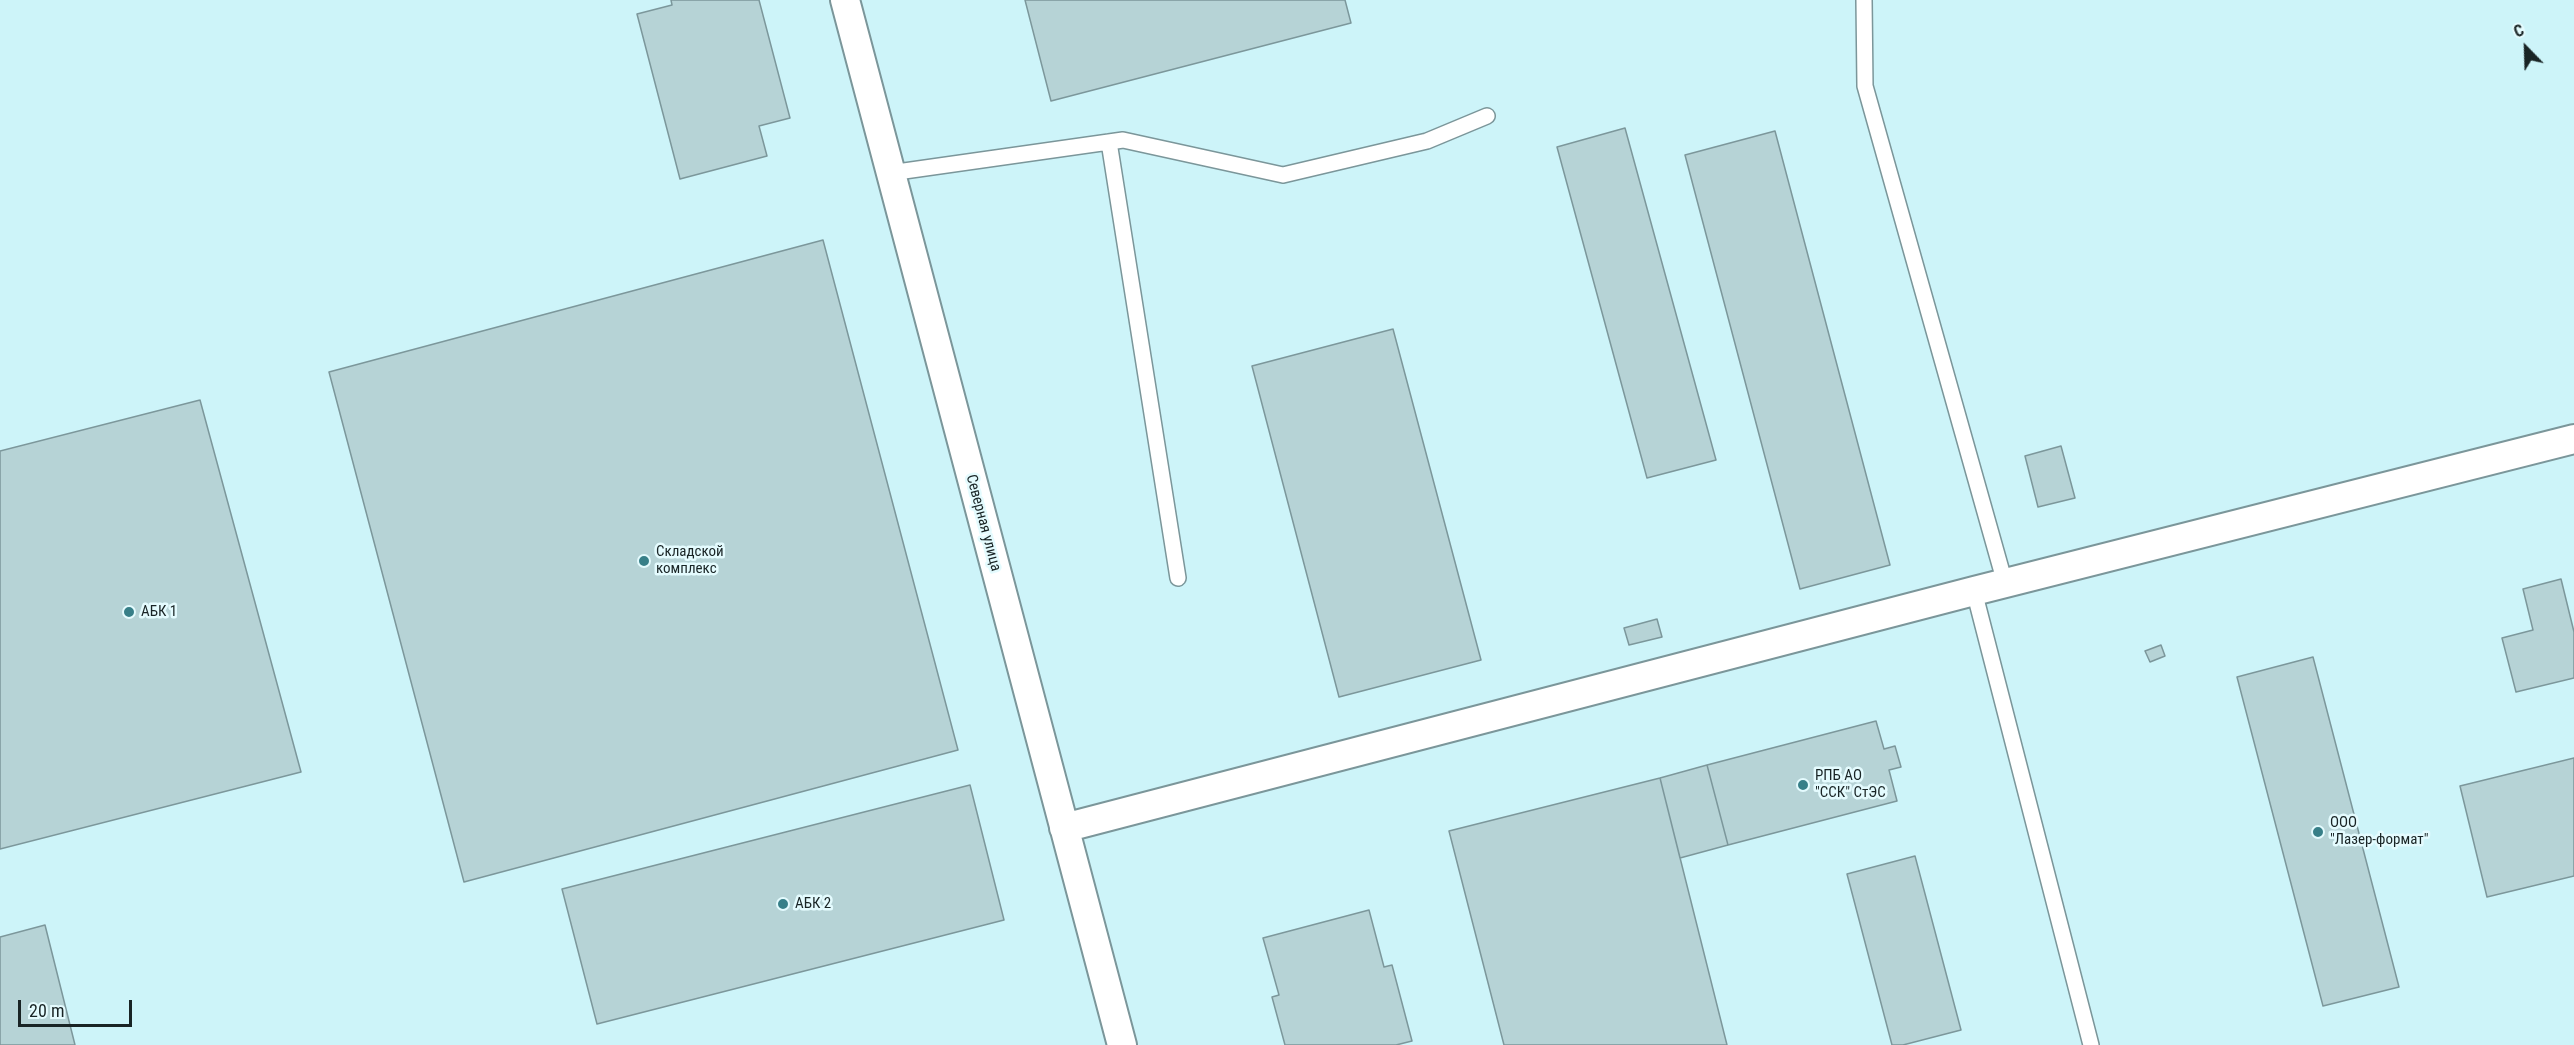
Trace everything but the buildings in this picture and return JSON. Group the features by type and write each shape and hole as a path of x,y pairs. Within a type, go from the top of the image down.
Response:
{"street":[{"name":"Северная улица","path":"845,0 1122,1045"},
{"path":"1064,828 1974,591 2574,439"}],"lane":[{"path":"1864,0 1865,86 2005,584"},
{"path":"890,173 1123,140 1283,175 1427,141 1487,116"},
{"path":"1108,142 1178,578"},
{"path":"1974,591 2091,1045"}],"shaded area":[{"path":"0,0 2574,0 2574,1045 0,1045"}],"place":[{"name":"Складской комплекс","path":"644,561"},
{"name":"АБК 1","path":"129,612"},
{"name":"РПБ АО \"ССК\" СтЭС","path":"1803,785"},
{"name":"ООО \"Лазер-формат\"","path":"2318,832"},
{"name":"АБК 2","path":"783,904"}]}
